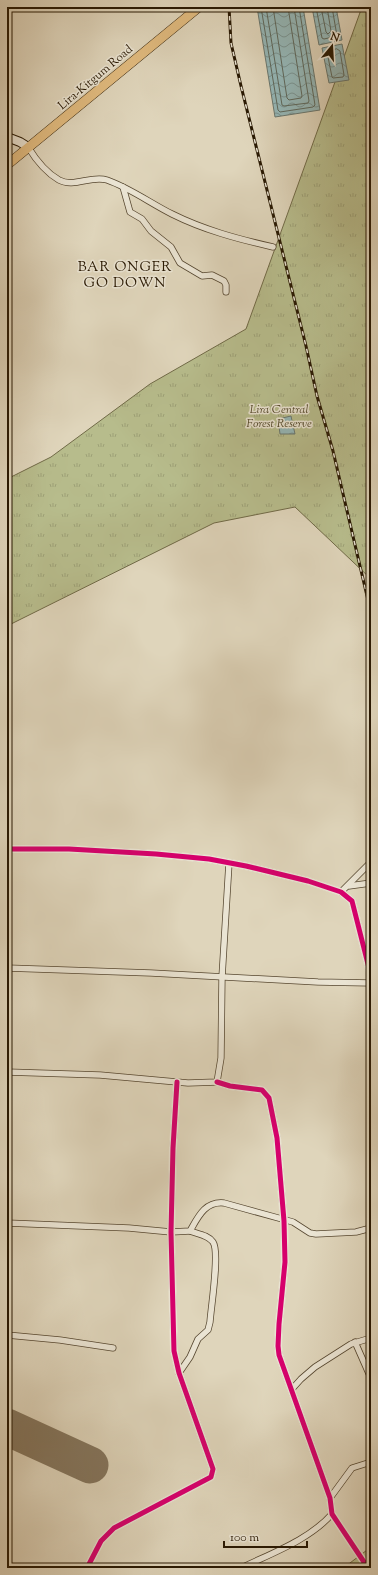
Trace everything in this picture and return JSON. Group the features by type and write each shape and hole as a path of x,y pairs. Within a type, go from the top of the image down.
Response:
{"main road":[{"name":"Lira-Kitgum Road","path":"7,165 199,7"}],"street":[{"path":"7,137 28,147 38,163 61,181 70,183 98,178 105,180 123,187 171,214 204,228 234,238 273,247"},
{"path":"123,187 132,213 142,219 151,231 171,247 180,263 202,276 212,276 224,281 226,285 226,292"},
{"path":"7,849 51,849 148,854 230,863 294,877 341,892 352,901 354,906 371,976"},
{"path":"341,892 371,862"},
{"path":"217,1082 220,1058 222,977 230,863"},
{"path":"348,886 371,882"},
{"path":"7,968 371,983"},
{"path":"7,1072 100,1075 177,1082 217,1082 230,1086 262,1090 269,1098 276,1138 284,1220 285,1262 278,1346 279,1356 330,1498 332,1514 368,1568"},
{"path":"87,1568 101,1541 114,1528 211,1477 214,1469 179,1373 174,1351 171,1232 172,1148 177,1082"},
{"path":"190,1231 203,1210 210,1204 218,1202 294,1222 310,1233 356,1232 371,1228"},
{"path":"7,1223 129,1228 171,1232 190,1231 208,1237 214,1244 216,1253 210,1322 208,1330 198,1338 190,1358 179,1373"},
{"path":"7,1335 60,1340 113,1348"},
{"path":"292,1389 310,1370 355,1342 371,1338"},
{"path":"355,1342 370,1376"},
{"path":"330,1498 352,1468 371,1462"},
{"path":"242,1568 294,1542 324,1523 332,1514"}],"green space":[{"name":"Lira Central Forest Reserve","path":"362,7 371,7 371,579 295,507 214,523 7,626 7,479 51,457 150,384 246,329"},
{"path":"371,1547 371,1568 343,1568 346,1566"}],"water":[{"path":"257,7 303,7 320,110 275,117"},
{"path":"312,7 336,7 342,40 319,45"},
{"path":"342,44 349,80 329,83 322,48"},
{"path":"291,416 295,434 280,434 278,419"}],"runway":[{"path":"7,1427 90,1465"}],"railway":[{"path":"229,7 231,43 241,86 306,346 317,396 333,451 371,613"}],"cycle path":[{"path":"7,849 69,849 156,854 209,859 308,881 341,892 352,901 371,976"},
{"path":"87,1568 101,1541 114,1528 211,1477 213,1469 179,1373 174,1351 171,1232 173,1148 177,1082"},
{"path":"217,1082 230,1086 262,1090 269,1098 277,1138 284,1221 285,1262 279,1324 279,1355 330,1498 332,1514 368,1568"}],"district":[{"name":"BAR ONGER GO DOWN","path":"125,274"}]}
